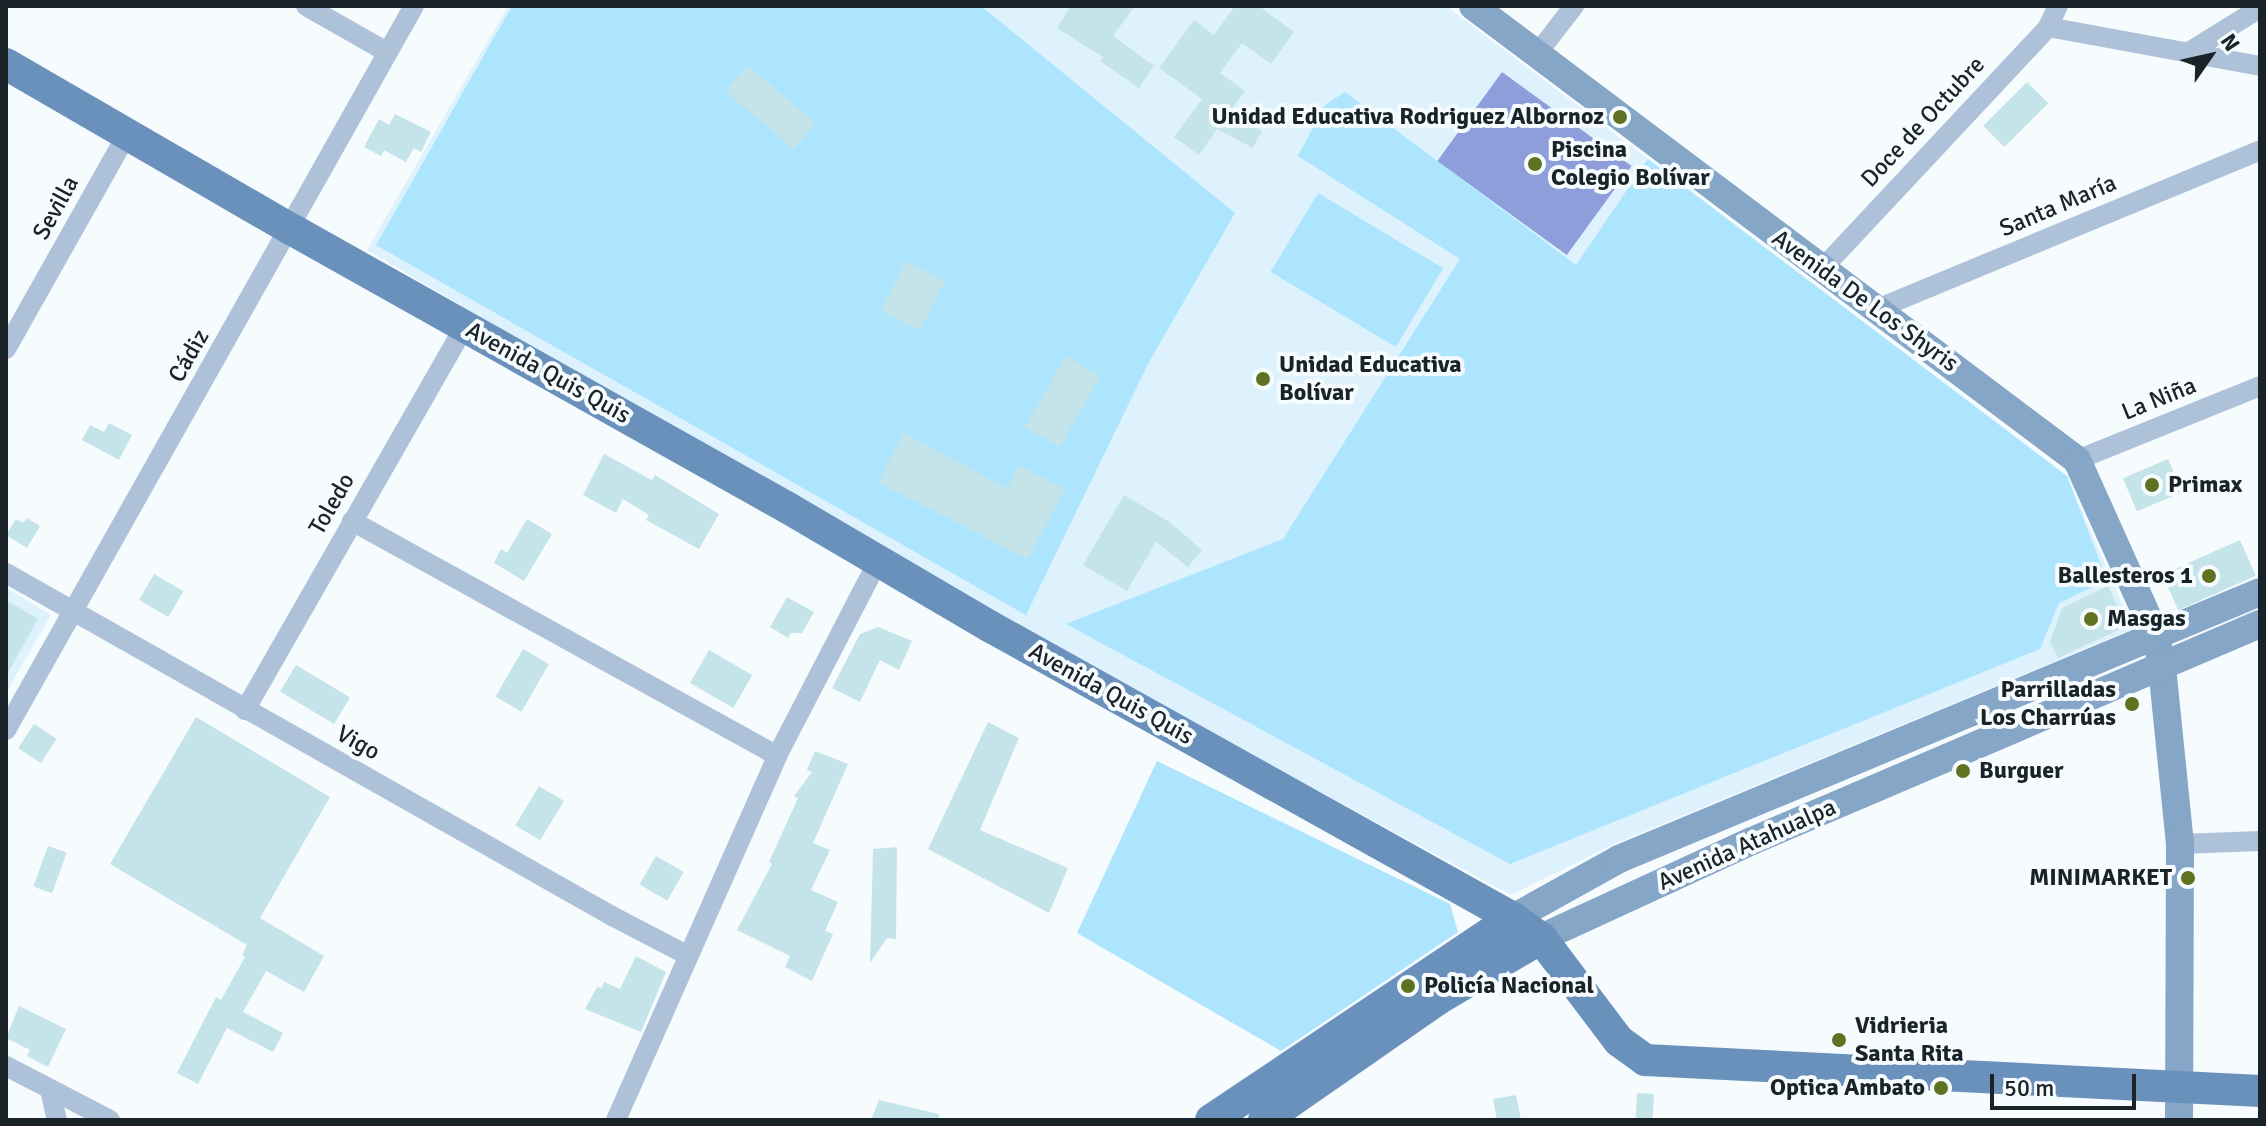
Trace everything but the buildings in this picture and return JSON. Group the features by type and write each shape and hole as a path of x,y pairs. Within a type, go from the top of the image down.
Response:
{"main road":[{"name":"Avenida De Los Shyris","path":"1473,6 2077,460 2156,636 2162,667 2180,844 2180,1104"},
{"name":"Avenida Quis Quis","path":"6,64 1153,719 1513,918 1541,938 1619,1041 1645,1060 1749,1068 1984,1075 2180,1104 2260,1091"},
{"name":"Avenida Atahualpa","path":"1513,918 1619,859 2260,592"},
{"name":"Avenida Atahualpa","path":"1264,1120 1438,999 1541,938 1752,841 2260,624"},
{"path":"1211,1120 1513,918"}],"street":[{"path":"306,6 387,52"},
{"name":"Cádiz","path":"6,730 414,6"},
{"path":"1537,54 1574,6"},
{"name":"Doce de Octubre","path":"1821,270 2048,27 2058,6"},
{"path":"2189,52 2260,8"},
{"path":"2048,27 2260,66"},
{"name":"Sevilla","path":"6,349 127,134"},
{"name":"Santa María","path":"1877,309 2260,150"},
{"name":"Toledo","path":"245,710 465,326"},
{"name":"La Niña","path":"2077,460 2260,386"},
{"path":"352,521 777,756"},
{"path":"616,1120 777,756 878,561"},
{"name":"Vigo","path":"6,573 599,909 687,955"},
{"path":"2180,844 2260,841"},
{"path":"6,1066 110,1120"},
{"path":"50,1090 57,1120"}],"shaded area":[{"name":"Unidad Educativa Bolívar","path":"508,6 1446,6 2067,476 2133,629 1612,845 1511,895 932,582 367,250"},
{"path":"512,6 981,6 1235,213 1149,362 1026,615 376,245"},
{"name":"Piscina Colegio Bolívar","path":"1502,72 1631,166 1567,255 1437,161"},
{"path":"1345,92 1576,265 1648,159 2067,476 2107,580 2059,603 2040,649 1510,864 1066,624 1283,539 1460,259 1298,156 1325,105"},
{"path":"1318,193 1443,268 1396,347 1271,272"},
{"path":"6,588 51,615 6,693"},
{"path":"1157,761 1450,904 1458,932 1281,1051 1077,933"}],"place":[{"name":"Unidad Educativa Rodriguez Albornoz","path":"1620,117"},
{"name":"Piscina Colegio Bolívar","path":"1535,164"},
{"name":"Unidad Educativa Bolívar","path":"1263,379"},
{"name":"Primax","path":"2152,485"},
{"name":"Ballesteros 1","path":"2209,576"},
{"name":"Masgas","path":"2091,619"},
{"name":"Parrilladas Los Charrúas","path":"2132,704"},
{"name":"Burguer","path":"1963,771"},
{"name":"MINIMARKET","path":"2188,878"},
{"name":"Policía Nacional","path":"1408,986"},
{"name":"Vidrieria Santa Rita","path":"1839,1040"},
{"name":"Optica Ambato","path":"1941,1088"}]}
